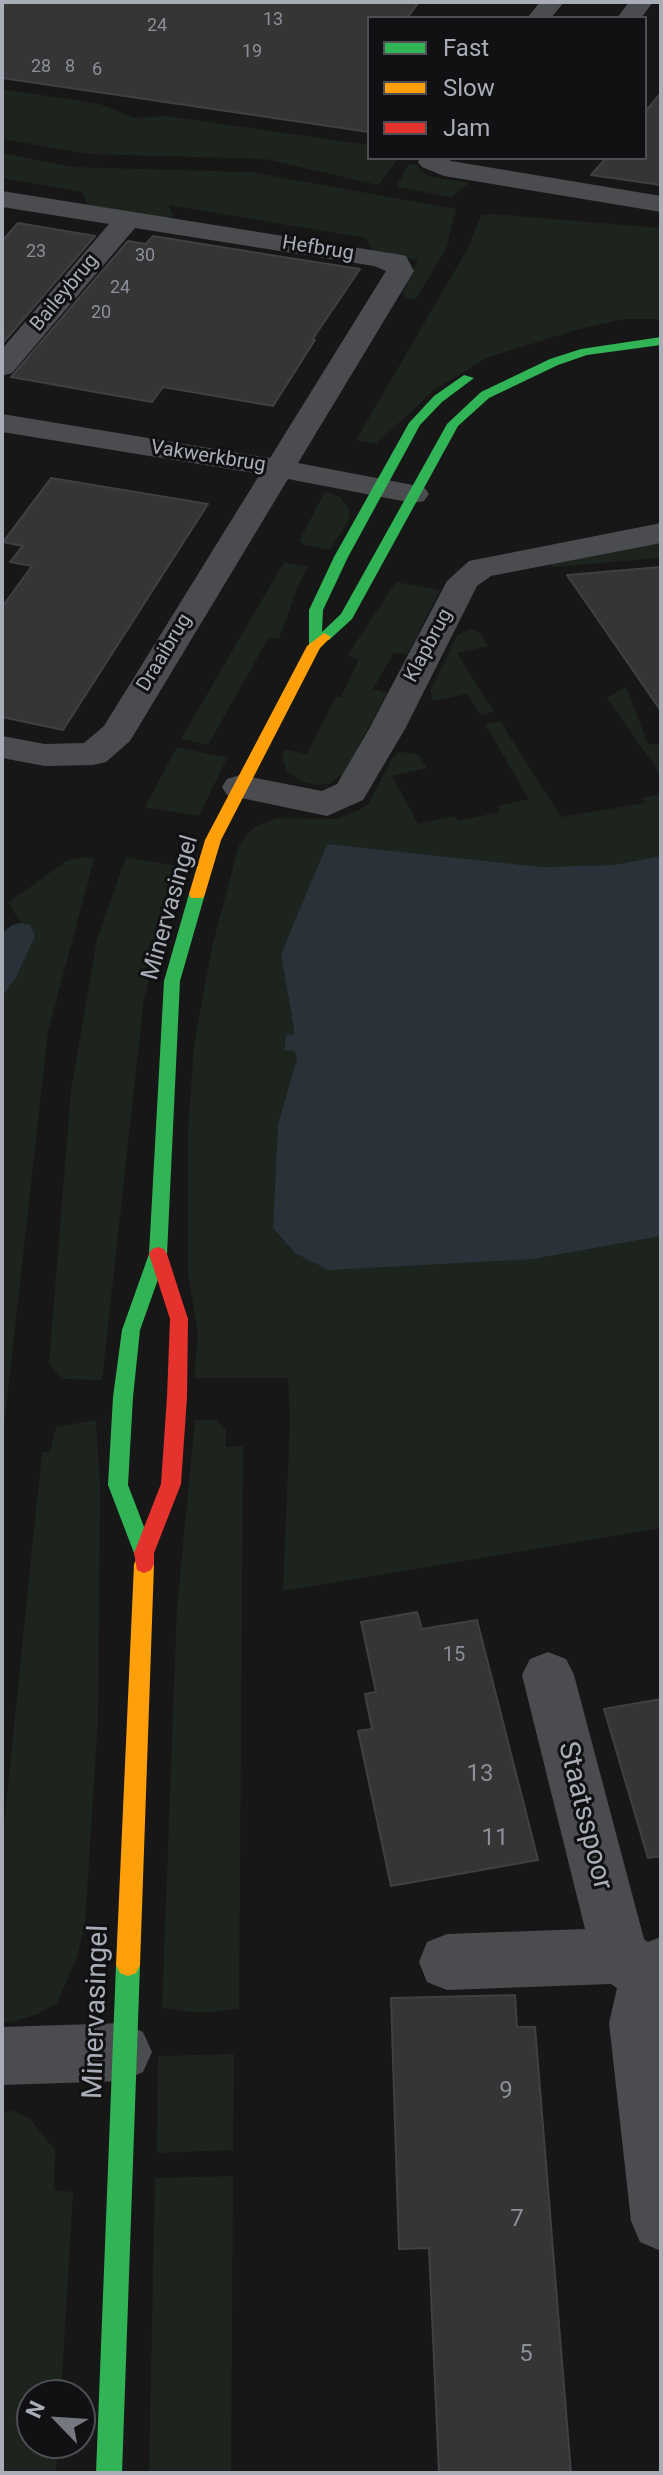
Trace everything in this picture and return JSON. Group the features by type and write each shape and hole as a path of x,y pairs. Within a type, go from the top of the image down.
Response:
{"street":[{"path":"432,160 444,168 483,176 661,204"},
{"path":"533,184 546,160"},
{"name":"Hefbrug","path":"2,199 396,262 400,271 277,468"},
{"name":"Baileybrug","path":"2,367 128,219"},
{"path":"630,326 661,325"},
{"path":"560,340 604,330"},
{"name":"Minervasingel","path":"144,1553 118,1485 131,1330 158,1254 172,981 213,840 314,646 347,616 453,424 485,395 521,376 585,352 661,341"},
{"name":"Minervasingel","path":"314,646 316,610 415,423 438,399 486,368"},
{"name":"Vakwerkbrug","path":"2,423 277,468 413,494"},
{"name":"Draaibrug","path":"2,747 45,755 93,754 117,733 277,468"},
{"name":"Klapbrug","path":"240,787 327,804 350,792 387,729 463,581 481,568 661,533"},
{"name":"Minervasingel","path":"109,2473 144,1553 171,1484 177,1397 179,1319 158,1254"},
{"name":"Staatsspoor","path":"548,1675 643,1966 638,2023 661,2221"},
{"path":"447,1962 643,1966"},
{"path":"2,2056 123,2052"}],"shaded area":[{"path":"2,89 100,104 135,118 167,116 367,145 367,160 397,160 378,185 265,159 89,154 2,139"},
{"path":"2,153 72,167 251,172 456,209 446,249 415,300 406,298 403,292 418,260 374,252 365,238 169,205 174,220 87,205 83,192 2,178"},
{"path":"409,164 416,165 427,176 469,183 452,197 396,187"},
{"path":"481,215 661,228 661,319 623,319 486,358 434,390 376,444 356,440 468,248"},
{"path":"325,492 340,497 349,510 349,520 330,550 299,541"},
{"path":"661,542 661,558 553,567 549,563"},
{"path":"284,562 308,567 279,639 269,637 208,745 181,739"},
{"path":"396,582 440,590 407,655 394,652 373,689 387,693 344,773 329,784 302,782 287,771 282,757 284,749 307,754 336,697 341,697 359,659 347,656"},
{"path":"472,629 480,633 488,646 457,653 494,712 480,715 467,694 433,701 430,691 458,634"},
{"path":"626,687 648,744 661,745 661,775 607,698"},
{"path":"500,721 561,817 645,803 642,798 661,794 661,856 614,865 542,867 327,844 281,954 294,1029 294,1034 286,1035 284,1049 296,1051 297,1059 278,1124 273,1228 295,1253 533,1259 661,1236 661,1528 283,1591 290,1422 288,1378 194,1378 198,1334 188,1273 188,1132 194,1045 212,947 239,845 254,827 277,818 336,819 359,810 369,803 393,757 400,752 418,754 427,768 392,776 418,824 455,816 458,821 500,812 497,806 529,799 485,724"},
{"path":"177,747 227,758 199,816 145,807"},
{"path":"327,844 542,867 614,865 661,856 661,1236 533,1259 329,1270 295,1253 273,1228 278,1124 297,1059 295,1051 284,1050 286,1035 294,1034 294,1029 281,954"},
{"path":"83,857 94,859 48,1031 2,1445 2,997 15,979 30,925 21,923 8,903 66,861"},
{"path":"126,857 178,866 144,998 102,1380 62,1379 49,1363 71,1091 97,939"},
{"path":"12,925 30,925 35,936 15,979 2,997 2,933"},
{"path":"96,1420 100,1488 98,1719 85,1923 77,1957 57,2003 38,2014 11,2022 2,2021 2,1844 42,1452 50,1452 56,1427"},
{"path":"195,1420 216,1420 226,1430 226,1447 243,1446 239,2009 199,2013 162,2008 177,1608"},
{"path":"234,2054 233,2150 157,2153 158,2056"},
{"path":"14,2111 30,2119 55,2150 54,2190 73,2192 62,2379 16,2379 16,2459 57,2459 56,2473 2,2473 2,2112"},
{"path":"233,2176 231,2473 149,2473 155,2178"}],"building":[{"path":"2,2 419,2 408,16 367,16 367,132 2,78"},
{"path":"661,93 661,185 591,175 604,160 647,160 647,110"},
{"path":"18,223 95,236 2,344 2,241"},
{"path":"153,236 360,269 312,340 315,340 273,406 163,387 152,402 11,377 128,241 146,244"},
{"path":"51,478 208,504 63,730 2,717 2,607 32,566 10,562 23,546 3,542"},
{"path":"661,567 661,711 567,575"},
{"path":"417,1612 422,1629 477,1620 538,1860 391,1886 358,1731 372,1729 365,1694 376,1692 361,1622"},
{"path":"661,1699 661,1856 648,1858 604,1709"},
{"path":"515,1995 517,2027 535,2027 571,2473 439,2473 429,2248 399,2249 391,1998"}],"traffic: fast":[{"path":"324,637 347,616 453,424 485,395 554,362 585,352 661,341"},
{"path":"314,646 316,610 341,557 415,423 438,399 468,378"},
{"path":"144,1553 118,1485 123,1397 131,1330 158,1254 172,981 197,894"},
{"path":"109,2473 128,1965"}],"traffic: slow":[{"path":"197,894 213,840 314,646 324,637"},
{"path":"128,1965 144,1564"}],"traffic: jam":[{"path":"144,1564 144,1553 171,1484 177,1397 179,1319 158,1254"}]}
